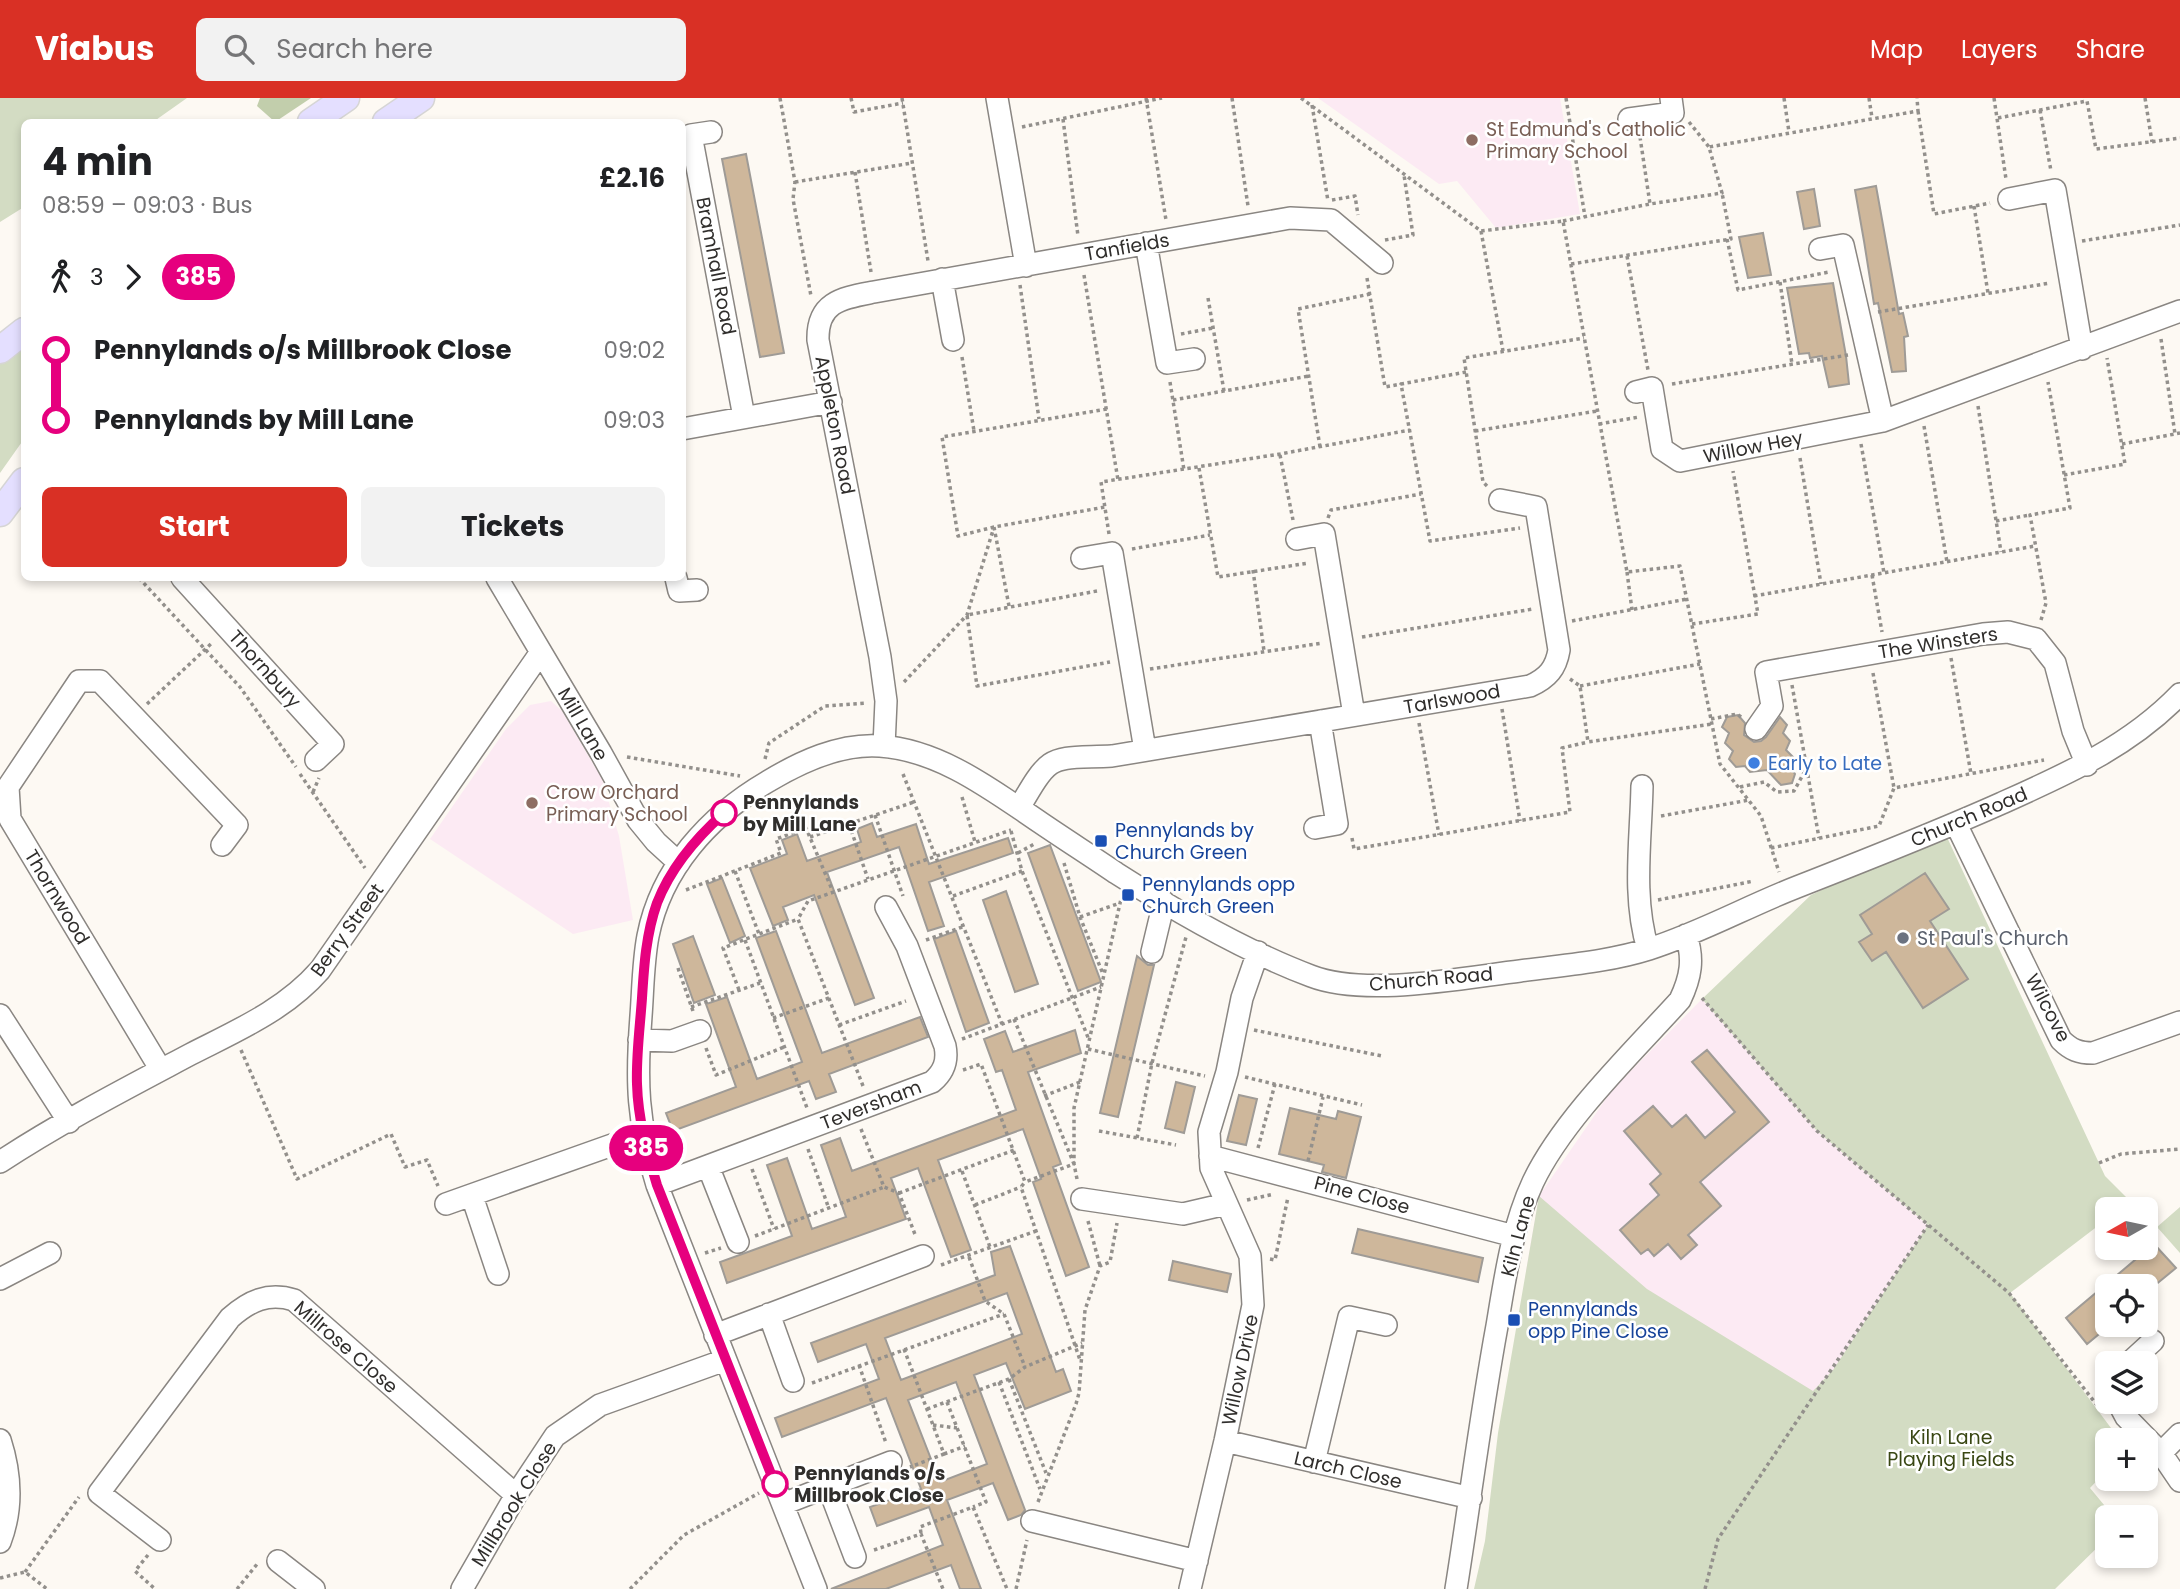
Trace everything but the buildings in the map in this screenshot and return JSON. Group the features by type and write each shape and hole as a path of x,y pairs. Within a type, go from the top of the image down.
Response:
{"main road":[{"path":"315,119 346,98"},
{"path":"390,119 421,98"},
{"path":"0,350 21,333"},
{"path":"0,513 21,485"}],"street":[{"path":"997,98 1026,266"},
{"path":"1633,118 1672,105"},
{"name":"Bramhall Road","path":"710,132 691,135 744,417"},
{"path":"2009,199 2055,190 2082,349"},
{"path":"1329,210 1382,263"},
{"name":"Tanfields","path":"1026,266 1329,210"},
{"path":"1146,243 1167,363 1194,359"},
{"path":"1820,249 1843,245 1883,422"},
{"name":"Appleton Road","path":"884,746 886,701 817,328 820,318 835,302 936,280 1026,266"},
{"path":"936,280 953,340"},
{"name":"Willow Hey","path":"1644,390 1656,414 1662,449 1681,461 1883,422 2180,311"},
{"path":"686,428 831,402"},
{"path":"1500,500 1536,507 1559,650 1553,669"},
{"path":"1297,539 1324,534 1354,715"},
{"path":"1082,558 1112,553 1145,750"},
{"name":"Thornbury","path":"185,581 333,744 316,760"},
{"name":"Mill Lane","path":"499,581 638,820 678,863"},
{"path":"677,581 679,591 697,590"},
{"name":"The Winsters","path":"1756,729 1772,706 1766,672 2008,632 2036,639"},
{"path":"2036,639 2055,663 2083,756"},
{"name":"Berry Street","path":"0,1162 161,1070 274,1011 306,986 378,888 541,652"},
{"name":"Tarlswood","path":"1022,810 1040,772 1062,758 1112,756 1530,686 1541,681 1553,669"},
{"name":"Thornwood","path":"161,1070 10,819 8,787 79,681 100,681 237,825 222,845"},
{"name":"Church Road","path":"816,1589 657,1185 643,1134 637,1084 647,940 658,901 678,863 708,827 760,786 784,772 828,754 858,746 884,746 921,753 974,779 1164,902 1258,952 1314,978 1340,984 1395,984 1554,967 1648,949 1956,824 2083,756 2124,741 2176,708"},
{"path":"1315,828 1337,824 1320,721"},
{"path":"1642,786 1639,904 1648,949"},
{"name":"Wilcove","path":"1956,824 2062,1040 2070,1049 2093,1053 2180,1022"},
{"path":"1152,952 1164,902"},
{"path":"886,907 907,946 945,1046"},
{"name":"Kiln Lane","path":"1456,1589 1492,1350 1522,1207 1550,1153 1594,1096 1679,1000 1687,985 1692,958 1686,935"},
{"name":"Willow Drive","path":"1190,1589 1225,1441 1253,1305 1250,1256 1211,1168 1209,1132 1226,1076 1235,1026 1258,952"},
{"path":"0,1015 69,1122"},
{"path":"639,1040 672,1041 701,1031"},
{"name":"Teversham","path":"657,1185 932,1082 946,1063 945,1046"},
{"path":"446,1204 643,1134"},
{"name":"Pine Close","path":"1210,1156 1295,1182 1514,1236"},
{"path":"708,1166 738,1242"},
{"path":"472,1196 498,1274"},
{"path":"1082,1199 1183,1214 1226,1204"},
{"path":"0,1279 24,1254 50,1253"},
{"path":"715,1335 923,1256"},
{"name":"Millrose Close","path":"99,1493 230,1318 251,1302 264,1297 280,1296 294,1300 516,1495"},
{"path":"769,1314 793,1381"},
{"path":"1314,1462 1349,1317 1386,1325"},
{"path":"2142,1351 2153,1341"},
{"name":"Millbrook Close","path":"462,1589 516,1495 555,1436 600,1405 725,1360"},
{"path":"2122,1414 2161,1453 2180,1481"},
{"path":"2161,1453 2180,1434"},
{"path":"0,1440 8,1470 10,1500 0,1542"},
{"name":"Larch Close","path":"1225,1441 1471,1498"},
{"path":"783,1504 891,1462"},
{"path":"828,1486 855,1557"},
{"path":"99,1493 160,1540"},
{"path":"1032,1521 1197,1561"},
{"path":"278,1561 314,1589"}],"path":[{"path":"780,98 795,182 793,199 817,328"},
{"path":"851,98 854,112 902,101 936,280"},
{"path":"1003,130 1162,98"},
{"path":"1232,98 1251,225"},
{"path":"1301,98 1481,231 1563,221 1722,193"},
{"path":"1566,98 1585,217"},
{"path":"1784,98 1789,132"},
{"path":"1869,98 1872,118"},
{"path":"1917,98 1934,214 2009,199 1994,98"},
{"path":"2145,98 2152,142"},
{"path":"1147,99 1169,239"},
{"path":"1997,118 2087,101 2096,149 2180,138"},
{"path":"1312,105 1329,210 1355,196 1385,387 1466,372"},
{"path":"1571,264 1731,239 1709,147 1692,124 1672,105"},
{"path":"2040,110 2055,190"},
{"path":"1709,147 1918,111"},
{"path":"1633,118 1650,204"},
{"path":"1063,119 1081,255 1118,480"},
{"path":"795,182 912,163"},
{"path":"855,172 874,292"},
{"path":"1362,244 1413,235 1404,175"},
{"path":"1973,206 1988,293"},
{"path":"1563,221 1632,610"},
{"path":"2063,244 2180,225"},
{"path":"1481,231 1503,351"},
{"path":"1727,239 1738,290 1848,268"},
{"path":"1627,256 1644,390 1867,351"},
{"path":"1026,266 1020,284 1039,419"},
{"path":"1859,316 2069,279"},
{"path":"1780,282 1792,364"},
{"path":"1320,447 1298,309 1370,294"},
{"path":"1208,298 1224,391"},
{"path":"2122,444 2178,433 2158,320"},
{"path":"1163,337 1213,328"},
{"path":"1500,500 1483,482 1464,358 1584,338"},
{"path":"953,340 960,344 974,431"},
{"path":"2064,475 2125,464 2104,341"},
{"path":"1167,363 1184,470"},
{"path":"1996,521 2070,508 2044,363"},
{"path":"1173,400 1309,376"},
{"path":"1401,384 1430,541 1539,526"},
{"path":"1975,388 2001,552"},
{"path":"1921,408 1947,562"},
{"path":"1105,507 958,536 942,437 1107,409"},
{"path":"1475,431 1597,411"},
{"path":"1599,424 1656,414"},
{"path":"1858,426 1884,573"},
{"path":"1210,535 1112,553 1101,482 1410,430"},
{"path":"1796,439 1821,584"},
{"path":"1692,624 1758,614 1729,452"},
{"path":"1280,454 1297,539"},
{"path":"1199,467 1218,577 1328,561"},
{"path":"1324,534 1331,510 1421,494"},
{"path":"2030,515 2046,603 2036,639"},
{"path":"994,527 1009,606"},
{"path":"994,527 967,615 977,686 1129,658"},
{"path":"1754,596 2035,546"},
{"path":"1627,572 1680,566 1720,764 1761,816 1785,892"},
{"path":"1253,570 1265,652"},
{"path":"1771,848 1879,826 1894,788 1877,653 1872,575"},
{"path":"142,581 240,687 378,888"},
{"path":"601,753 736,775 760,786 769,743 825,706 886,701 967,615 1118,587"},
{"path":"1556,624 1687,599"},
{"path":"134,717 227,628"},
{"path":"1948,640 1970,774"},
{"path":"1553,669 1580,686 1700,664"},
{"path":"1789,668 1819,838"},
{"path":"1580,686 1588,742"},
{"path":"1499,691 1520,821"},
{"path":"1415,705 1439,835"},
{"path":"1352,836 1354,849 1570,813 1562,748 1711,722 1737,714 1756,729"},
{"path":"1894,788 2049,759 2083,756"},
{"path":"1739,787 1764,782 1777,792 1794,791 1807,767"},
{"path":"903,774 1002,1024"},
{"path":"962,797 975,842"},
{"path":"1641,820 1749,800"},
{"path":"810,837 914,802"},
{"path":"739,990 723,948 798,919 808,901 1011,830 1022,810"},
{"path":"875,815 905,900 886,907"},
{"path":"849,824 868,879"},
{"path":"658,901 781,853 776,839 806,828 833,892"},
{"path":"1011,830 1022,871 1090,1042"},
{"path":"1054,832 1080,917 1103,976"},
{"path":"735,870 759,934"},
{"path":"953,896 1022,871"},
{"path":"1074,1164 1074,1108 1124,878"},
{"path":"1639,904 1754,881"},
{"path":"1080,917 1120,903"},
{"path":"1137,1138 1152,1063 1192,917"},
{"path":"798,919 839,1025 884,1187"},
{"path":"907,946 965,926"},
{"path":"745,940 773,1018 830,1209"},
{"path":"691,1007 760,982"},
{"path":"1687,985 1817,1131 2009,1293 2095,1389"},
{"path":"945,1046 1101,987"},
{"path":"839,1025 925,994"},
{"path":"773,1018 829,998"},
{"path":"1014,1020 1074,1164 1100,1266 1087,1301 1076,1404 1046,1475 1016,1589"},
{"path":"1235,1026 1382,1056"},
{"path":"233,1032 297,1179 391,1134 405,1167 426,1160 446,1204"},
{"path":"1088,1049 1275,1084 1362,1105"},
{"path":"932,1082 981,1064 1025,1182"},
{"path":"1044,1096 1080,1082"},
{"path":"1253,1167 1275,1084"},
{"path":"1250,1256 1275,1260 1295,1182 1324,1096"},
{"path":"1099,1131 1176,1145"},
{"path":"2099,1163 2121,1154 2180,1149"},
{"path":"705,1254 884,1187 899,1193 1014,1150"},
{"path":"746,1152 774,1229"},
{"path":"975,1205 1021,1187 1025,1182 1074,1164"},
{"path":"962,1171 990,1248"},
{"path":"1226,1204 1295,1182"},
{"path":"1021,1187 1081,1362"},
{"path":"899,1193 923,1256 931,1269 1036,1231"},
{"path":"1100,1266 1110,1262 1120,1204"},
{"path":"1704,1589 1718,1539 1928,1225"},
{"path":"968,1256 985,1301 1004,1314 1025,1367"},
{"path":"793,1381 810,1384 1004,1314"},
{"path":"927,1409 1009,1379 1025,1367 1082,1343"},
{"path":"904,1349 944,1454"},
{"path":"859,1366 881,1424 891,1462 900,1471 965,1446"},
{"path":"1009,1379 1046,1475"},
{"path":"999,1381 1041,1491"},
{"path":"943,1589 920,1527 986,1502 947,1401"},
{"path":"933,1425 957,1428"},
{"path":"630,1589 684,1535 775,1484"},
{"path":"0,1578 25,1572 79,1496 99,1493"},
{"path":"973,1507 1007,1589"},
{"path":"855,1557 921,1534"},
{"path":"155,1589 135,1571 160,1540"},
{"path":"237,1589 257,1563 278,1561"},
{"path":"25,1572 47,1589"},
{"path":"36,1589 40,1584"}],"shaded area":[{"name":"St Edmund's Catholic Primary School","path":"1318,98 1560,98 1580,214 1496,228 1457,181 1439,184"},
{"name":"Crow Orchard Primary School","path":"551,701 562,711 596,769 599,769 619,836 633,920 573,934 430,839 506,729 530,705"},
{"path":"1702,999 1817,1131 1928,1225 1833,1370 1656,1566 1526,1271 1539,1196 1612,1090"}],"green space":[{"path":"0,98 187,98 157,119 21,119 21,209 0,222"},
{"path":"260,98 311,98 280,119 272,119 257,106"},
{"path":"21,346 21,443 0,473 0,364"},
{"name":"Kiln Lane Playing Fields","path":"1945,833 2105,1176 2126,1197 2095,1197 2095,1228 2010,1293 2095,1407 2095,1414 2101,1414 2111,1428 2095,1428 2095,1483 2090,1488 2104,1505 2095,1505 2095,1550 2055,1589 1474,1589 1485,1541 1498,1433 1539,1196 1647,1289 1813,1391 1833,1370 1928,1225 1817,1131 1702,999 1811,895"},
{"path":"2180,1207 2180,1253 2158,1228"}],"bus line":[{"name":"385","path":"724,813 692,844 678,863 658,901 651,922 644,966 637,1084 639,1111 657,1185 775,1484"}],"place":[{"name":"St Edmund's Catholic Primary School","path":"1472,140"},
{"name":"Early to Late","path":"1754,763"},
{"name":"Crow Orchard Primary School","path":"532,803"},
{"name":"Pennylands by Mill Lane","path":"724,813"},
{"name":"Pennylands by Church Green","path":"1101,841"},
{"name":"Pennylands opp Church Green","path":"1128,895"},
{"name":"St Paul's Church","path":"1903,938"},
{"name":"Pennylands opp Pine Close","path":"1514,1320"},
{"name":"Pennylands o/s Millbrook Close","path":"775,1484"}]}
